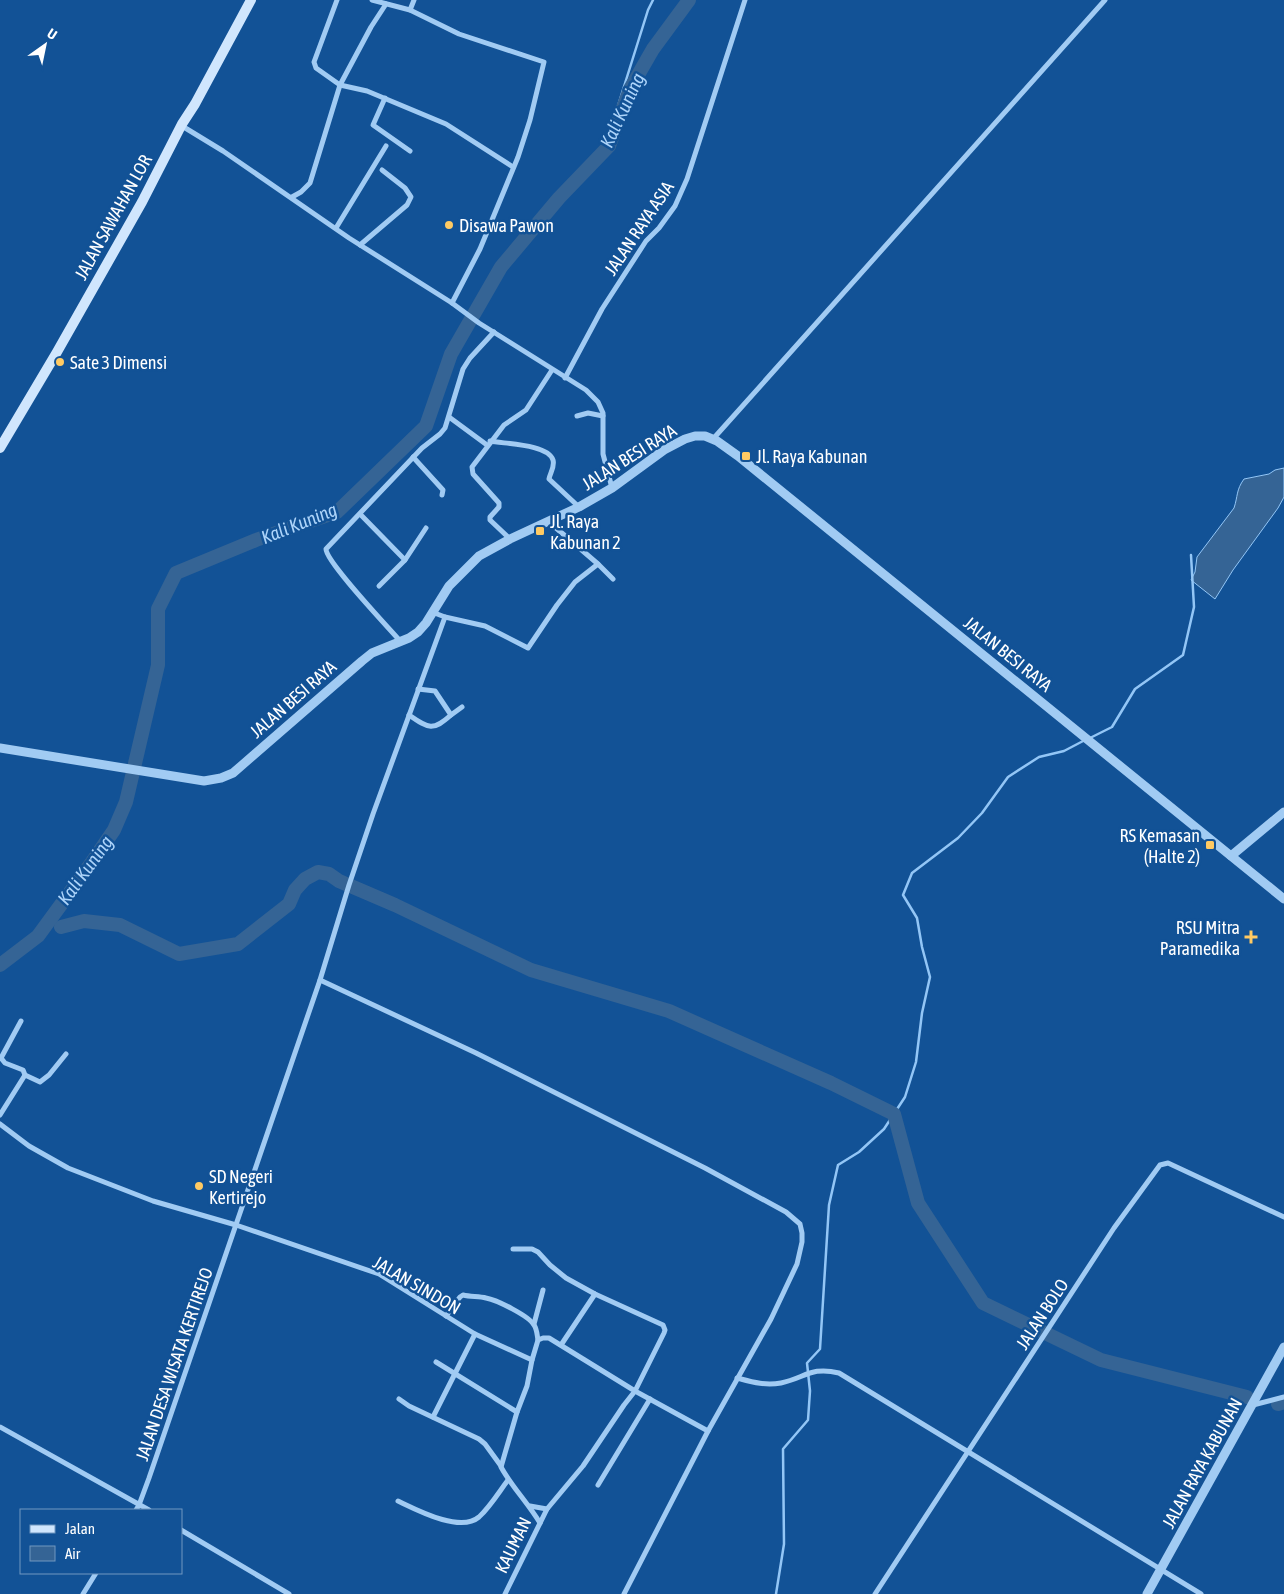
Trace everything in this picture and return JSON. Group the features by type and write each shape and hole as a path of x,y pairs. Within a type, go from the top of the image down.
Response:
{"main road":[{"name":"JALAN SAWAHAN LOR","path":"0,448 142,202 181,125 195,104 251,0"}],"street":[{"path":"337,0 314,62 316,68 340,85 367,91 446,124 513,167"},
{"path":"372,0 410,10 459,34 544,62 530,120 513,167 480,249 452,303"},
{"path":"410,10 414,0"},
{"name":"JALAN RAYA ASIA","path":"566,378 602,309 632,260 675,206 687,178 745,0"},
{"path":"713,439 1105,0"},
{"path":"292,197 301,192 310,183 340,85 371,26 386,4"},
{"path":"385,98 373,126 410,151"},
{"path":"181,125 452,303 479,323 586,390 598,402 603,416 604,454 612,488"},
{"path":"336,228 386,146"},
{"path":"360,244 407,205 411,197 405,188 382,170"},
{"path":"401,642 326,553 327,548 414,457 445,428 463,369 470,358 494,332"},
{"path":"510,539 490,520 490,517 499,507 498,500 472,470 473,464 508,421 526,410 552,370"},
{"path":"577,416 585,413 603,416"},
{"path":"449,417 489,443 526,446 551,457 554,467 549,479 579,508"},
{"name":"JALAN BESI RAYA","path":"0,748 204,781 233,773 362,661 378,650 401,642 418,632 426,623 449,586 470,564 488,551 579,508 612,488 664,450 685,439 705,436 713,439 745,462 1231,856"},
{"path":"414,457 443,490 442,495"},
{"path":"360,514 405,560"},
{"path":"549,522 613,579"},
{"path":"379,586 405,560 426,528"},
{"path":"432,612 445,617 485,626 528,648 575,582 598,564"},
{"name":"JALAN DESA WISATA KERTIREJO","path":"137,1509 320,980 352,876 445,617"},
{"path":"418,689 435,691 451,715"},
{"path":"409,716 430,727 440,724 462,707"},
{"path":"1284,812 1231,856 1284,899"},
{"path":"320,980 476,1053 705,1168 794,1217 800,1224 802,1242 797,1264 771,1319 708,1431 624,1594"},
{"path":"21,1021 1,1058 5,1062 24,1070 25,1075 38,1082 43,1081 66,1054"},
{"path":"0,1115 25,1075"},
{"name":"JALAN SINDON","path":"0,1124 30,1146 68,1168 153,1201 236,1225 378,1274 475,1334 532,1360"},
{"name":"JALAN BOLO","path":"875,1594 1114,1228 1160,1165 1168,1163 1284,1217"},
{"path":"512,1249 532,1249 538,1252 559,1274 595,1294 660,1324 664,1328 664,1333 635,1391 583,1466 547,1509 530,1506"},
{"path":"502,1467 517,1412 527,1386 538,1340 534,1324 543,1290"},
{"path":"561,1346 595,1294"},
{"path":"446,1316 463,1295 485,1297 494,1300 534,1324"},
{"path":"433,1417 475,1334"},
{"path":"538,1340 546,1337 635,1391 708,1431"},
{"name":"JALAN RAYA KABUNAN","path":"1147,1594 1284,1347"},
{"path":"436,1362 517,1412"},
{"path":"737,1378 765,1384 784,1382 815,1371 828,1371 847,1377 1201,1594"},
{"path":"1253,1405 1284,1397"},
{"path":"399,1399 409,1406 479,1439 485,1444 502,1467 508,1480 530,1506 540,1523"},
{"path":"598,1485 650,1399"},
{"path":"0,1427 147,1509"},
{"path":"398,1501 426,1515 466,1523 480,1516 508,1480"},
{"name":"KAUMAN","path":"505,1594 547,1509"},
{"path":"182,1531 289,1594"},
{"path":"83,1594 95,1574"}],"water":[{"path":"1284,468 1284,497 1215,599 1191,580 1195,572 1197,557 1234,508 1238,490 1244,479 1269,474"}],"waterway":[{"path":"602,149 606,144 648,10 653,0"},
{"name":"Kali Kuning","path":"0,965 38,936 114,830 126,802 158,665 158,609 176,573 256,540 337,512 426,426 451,354 501,267 559,198 609,146 630,89 653,49 689,0"},
{"path":"1090,738 1112,727 1135,689 1183,655 1194,607 1191,555"},
{"path":"776,1594 784,1544 783,1449 808,1420 810,1391 807,1363 820,1349 829,1205 838,1165 859,1152 884,1129 905,1097 916,1062 922,1013 930,977 917,918 903,895 912,873 958,838 982,813 1008,777 1039,757 1064,751 1085,740"},
{"path":"61,927 84,921 120,925 179,954 238,944 289,904 295,890 305,879 318,872 329,874 339,881 395,905 531,970 669,1011 831,1083 894,1114 918,1203 983,1303 1101,1360 1247,1397"},
{"path":"1278,1404 1284,1402"}],"place":[{"name":"Disawa Pawon","path":"449,225"},
{"name":"Sate 3 Dimensi","path":"60,362"},
{"name":"Jl. Raya Kabunan","path":"746,456"},
{"name":"Jl. Raya Kabunan 2","path":"540,531"},
{"name":"RS Kemasan (Halte 2)","path":"1210,845"},
{"name":"RSU Mitra Paramedika","path":"1251,937"},
{"name":"SD Negeri Kertirejo","path":"199,1186"}]}
